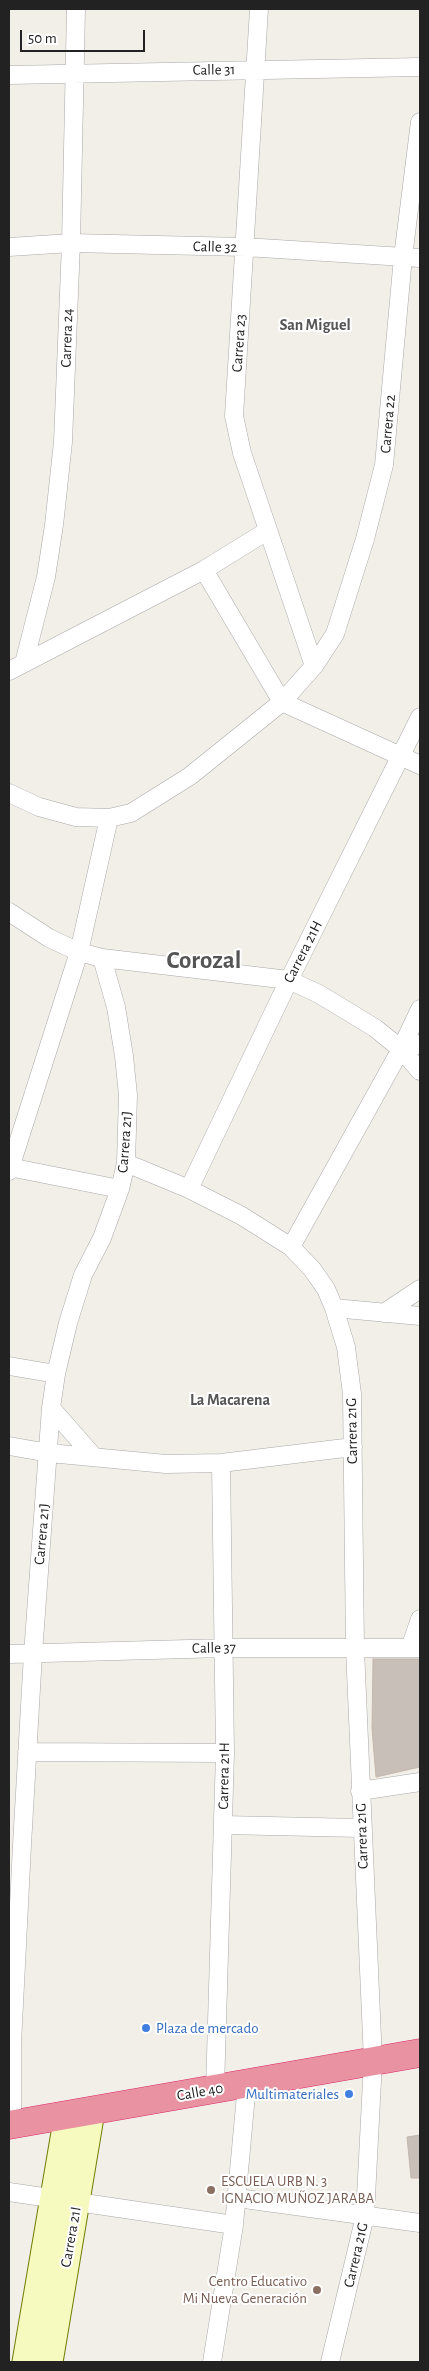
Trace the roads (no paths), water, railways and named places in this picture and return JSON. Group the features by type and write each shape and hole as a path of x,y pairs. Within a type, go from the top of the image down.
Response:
{"highway":[{"name":"Calle 40","path":"10,2125 420,2053"}],"street":[{"name":"Carrera 24","path":"16,667 46,577 63,442 71,243 76,9"},
{"name":"Carrera 23","path":"259,9 234,416 242,453 314,666"},
{"name":"Calle 31","path":"9,75 76,72 420,67"},
{"name":"Carrera 22","path":"9,793 38,807 76,817 108,818 131,813 190,776 282,702 314,666 336,634 365,539 384,465 412,258 420,122"},
{"name":"Calle 32","path":"9,247 71,243 245,247 412,258"},
{"path":"16,667 204,570 267,531"},
{"path":"204,570 282,702 420,766"},
{"name":"Carrera 21H","path":"189,1189 289,980 420,717"},
{"path":"108,818 79,952 9,1168 120,1189"},
{"path":"9,912 49,938 79,952 102,958 289,980 348,1010 375,1028 401,1049 420,1071"},
{"name":"Carrera 21J","path":"10,2125 15,1845 27,1752 32,1654 51,1408 56,1374 68,1323 83,1275 102,1238 120,1189 126,1163 128,1095 124,1056 116,1007 102,958"},
{"path":"291,1247 401,1049 420,1008"},
{"path":"401,1049 420,1044"},
{"name":"Carrera 21G","path":"126,1163 189,1189 242,1216 291,1247 312,1269 326,1288 346,1347 352,1394 355,1649 361,1828 373,2062 365,2216 330,2362"},
{"path":"384,1313 420,1289"},
{"path":"334,1308 420,1316"},
{"path":"9,1366 56,1374"},
{"path":"51,1408 94,1457"},
{"path":"9,1446 49,1453 166,1464 221,1463 353,1447"},
{"name":"Carrera 21H","path":"215,2089 225,1753 221,1463"},
{"path":"415,1648 420,1620"},
{"name":"Calle 37","path":"9,1654 224,1648 415,1648"},
{"path":"27,1752 225,1753"},
{"path":"360,1791 420,1782"},
{"path":"223,1825 361,1828"},
{"path":"212,2362 234,2225 247,2084"},
{"name":"Carrera 21I","path":"50,2362 66,2200 80,2113"},
{"path":"9,2192 234,2225"},
{"path":"237,2198 420,2223"},
{"name":"Carrera 21I","path":"25,2362 66,2200"}],"place":[{"name":"Plaza de mercado","path":"146,2028"},
{"name":"Multimateriales","path":"349,2094"},
{"name":"ESCUELA URB N. 3 IGNACIO MUÑOZ JARABA","path":"211,2190"},
{"name":"Centro Educativo Mi Nueva Generación","path":"317,2290"}],"district":[{"name":"San Miguel","path":"315,325"},
{"name":"Corozal","path":"204,960"},
{"name":"La Macarena","path":"230,1400"}]}
